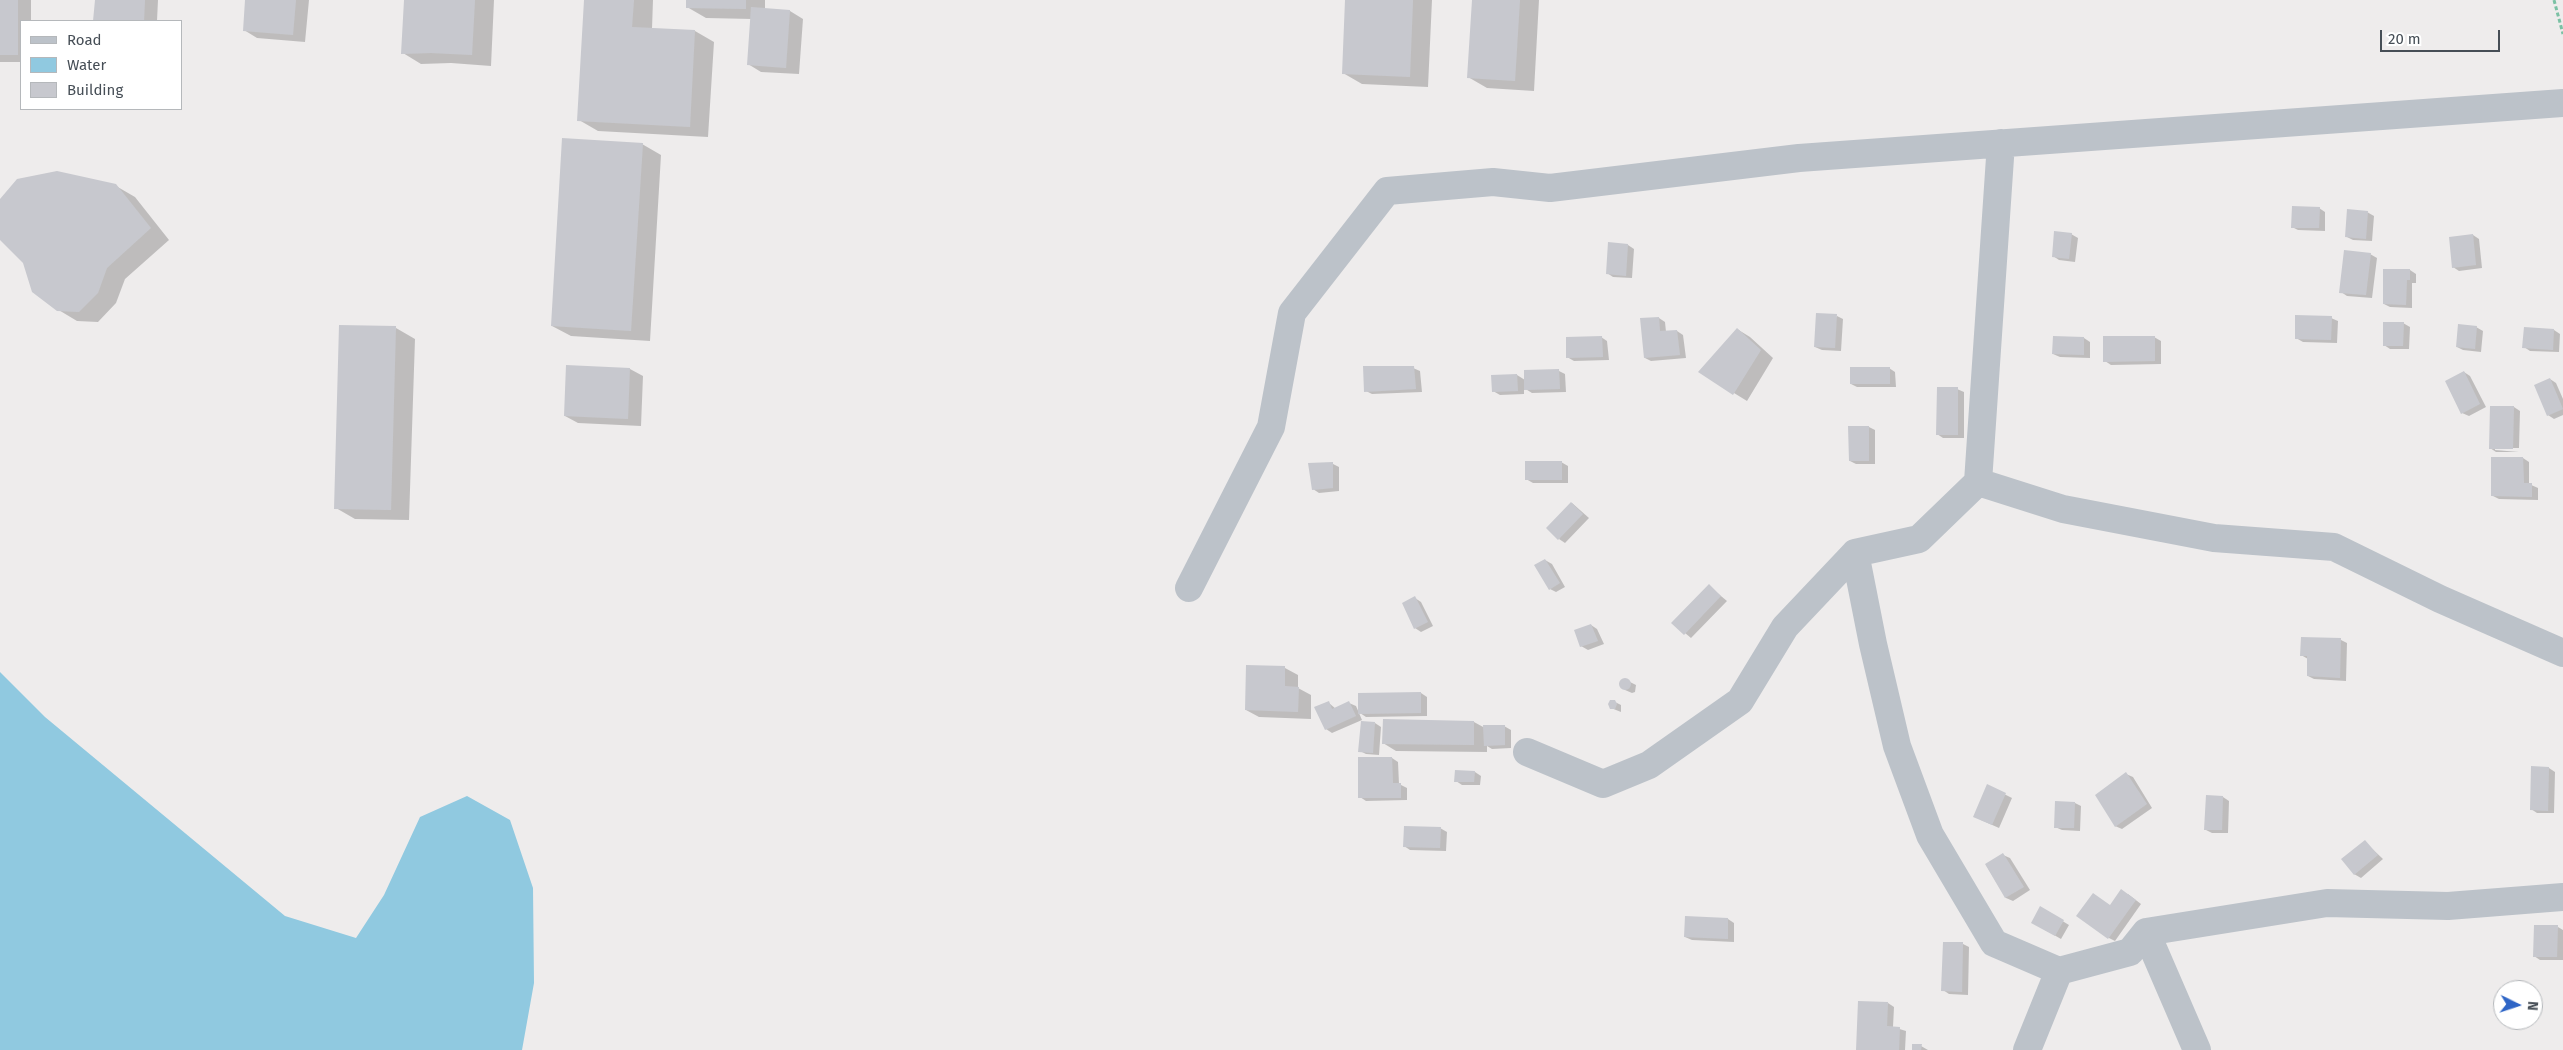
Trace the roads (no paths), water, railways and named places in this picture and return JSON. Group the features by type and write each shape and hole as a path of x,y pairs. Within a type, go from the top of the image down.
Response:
{"street":[{"path":"1189,588 1271,427 1292,313 1387,191 1493,182 1550,188 1799,158 2563,103"},
{"path":"1527,752 1603,784 1649,765 1740,701 1785,627 1855,553 1919,539 1978,482 2001,144"},
{"path":"1978,482 2063,510 2214,538 2334,547 2440,599 2563,653"},
{"path":"1855,553 1873,644 1897,746 1930,835 1994,943 2059,971 2130,952 2146,932 2327,903 2448,906 2563,897"},
{"path":"2146,932 2197,1050"},
{"path":"2027,1050 2059,971"}],"water":[{"path":"0,672 45,717 285,916 356,938 384,895 420,817 467,796 510,820 533,888 534,983 522,1050 0,1050"}]}
